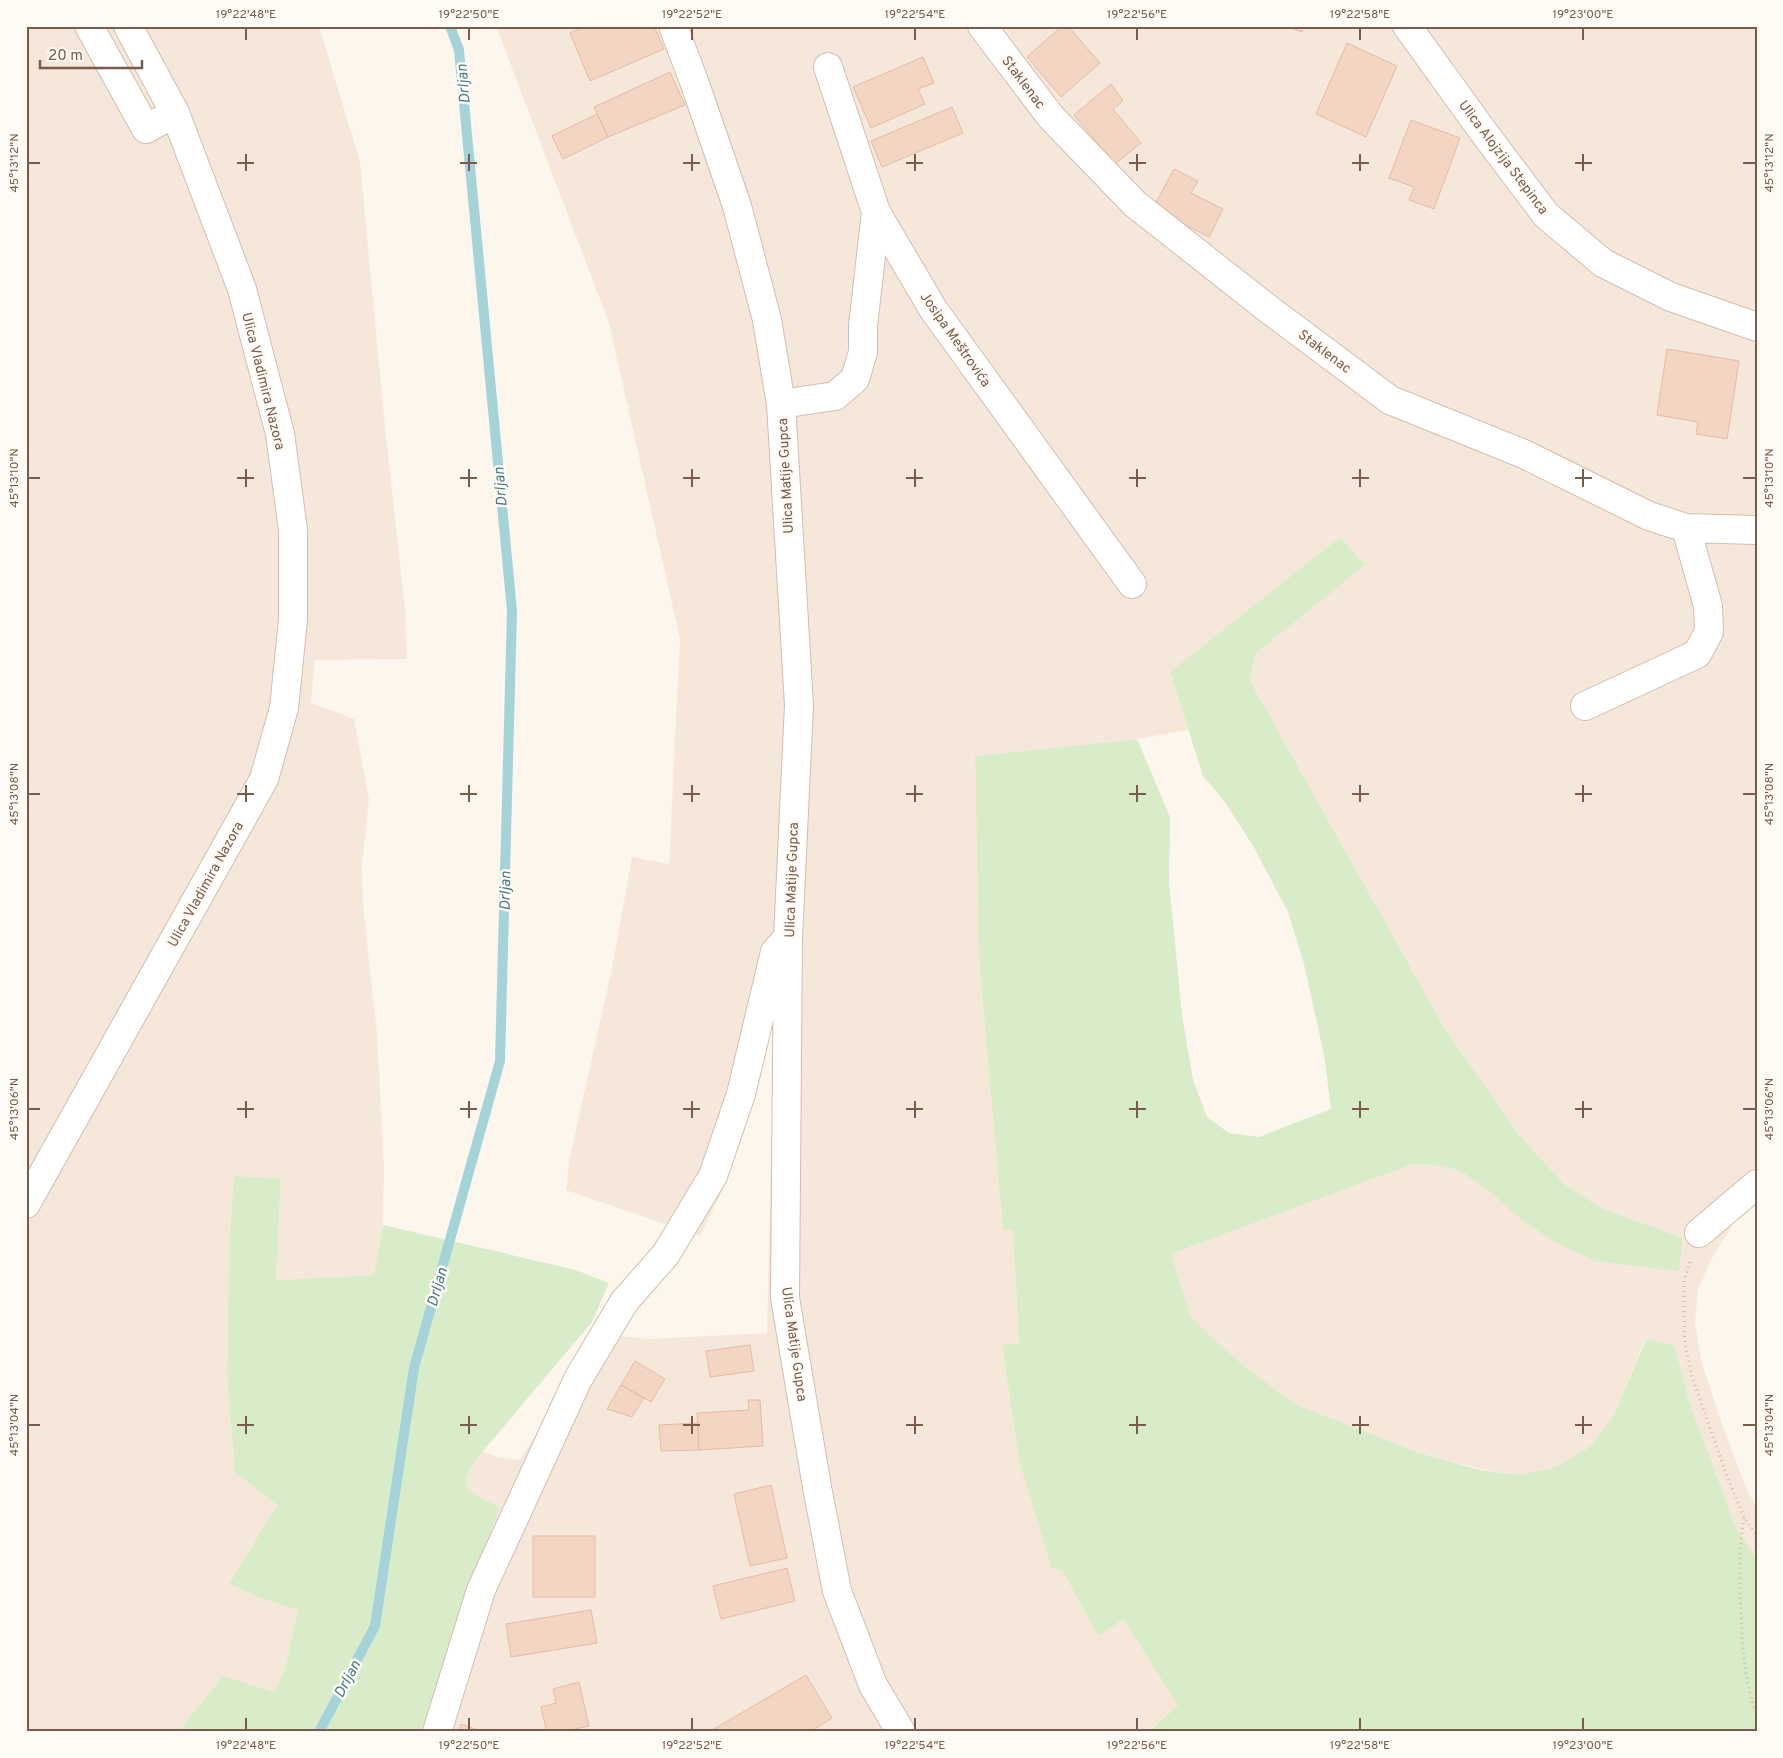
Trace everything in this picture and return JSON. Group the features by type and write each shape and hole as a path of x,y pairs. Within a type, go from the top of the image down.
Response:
{"street":[{"path":"89,26 146,129 175,113"},
{"name":"Ulica Vladimira Nazora","path":"26,1204 264,780 284,708 293,620 293,530 280,434 242,289 175,113 128,26"},
{"name":"Ulica Matije Gupca","path":"673,26 737,206 766,320 781,404 799,704 788,938 785,1298 837,1591 873,1685 901,1732"},
{"name":"Staklenac","path":"982,26 1051,117 1135,204 1267,308 1390,400 1524,454 1649,516 1686,528 1757,530"},
{"name":"Ulica Alojzija Stepinca","path":"1407,26 1546,215 1603,263 1671,297 1757,327"},
{"name":"Josipa Meštrovića","path":"828,67 876,212 933,309 1132,584"},
{"path":"781,404 835,396 855,379 863,352 863,326 876,212"},
{"path":"1584,706 1697,654 1709,632 1708,606 1686,528"},
{"path":"438,1732 481,1590 578,1379 624,1302 666,1254 713,1176 741,1094 775,952 788,938"},
{"path":"1699,1233 1757,1184"}],"path":[{"path":"1699,1233 1684,1281 1685,1343 1692,1377 1728,1479 1744,1517 1757,1536"},
{"path":"1744,1517 1739,1574 1743,1653 1752,1702 1757,1717"}],"shaded area":[{"path":"26,26 319,26 360,162 384,417 405,610 407,659 315,660 311,703 354,719 369,799 362,864 363,906 377,1033 384,1168 383,1225 374,1275 276,1280 281,1179 229,1250 227,1376 235,1472 277,1505 229,1584 266,1600 298,1610 285,1669 275,1692 223,1676 178,1732 26,1732"},
{"path":"496,26 1757,26 1757,1202 1740,1213 1710,1261 1698,1291 1695,1322 1701,1360 1723,1427 1747,1490 1757,1508 1757,1559 1736,1528 1690,1404 1674,1345 1645,1339 1614,1415 1591,1446 1556,1467 1520,1475 1480,1469 1417,1452 1297,1405 1246,1368 1190,1315 1171,1254 1413,1164 1438,1165 1460,1171 1489,1191 1523,1221 1553,1241 1595,1260 1683,1238 1601,1208 1564,1184 1520,1136 1445,1029 1250,681 1255,654 1364,565 1340,537 1170,672 1188,730 1137,739 975,756 979,960 1003,1229 1013,1229 1019,1345 1002,1346 1019,1461 1062,1570 1098,1636 1123,1618 1178,1705 1147,1732 427,1732 483,1551 500,1507 468,1491 466,1479 473,1463 483,1451 497,1457 520,1460 604,1325 621,1336 647,1339 767,1333 771,1155 781,994 772,994 747,1112 720,1195 700,1236 566,1190 569,1161 611,973 632,857 669,864 680,639 609,323"}],"green space":[{"path":"1340,537 1365,565 1255,654 1250,681 1445,1029 1520,1136 1564,1184 1601,1208 1683,1238 1679,1271 1595,1261 1553,1241 1523,1221 1489,1191 1460,1171 1438,1165 1413,1164 1171,1254 1190,1315 1246,1368 1297,1405 1417,1452 1480,1470 1520,1475 1556,1467 1591,1446 1614,1415 1646,1339 1674,1345 1690,1404 1736,1528 1757,1559 1757,1732 1148,1732 1178,1705 1123,1619 1098,1636 1062,1570 1052,1568 1019,1461 1002,1345 1019,1344 1013,1230 1003,1230 979,960 975,756 1137,739 1170,817 1169,882 1182,1015 1193,1080 1207,1117 1229,1133 1259,1137 1331,1109 1324,1055 1304,964 1288,912 1253,846 1225,802 1203,776 1170,672"},
{"path":"234,1176 281,1179 276,1280 374,1275 383,1225 576,1270 609,1283 592,1322 473,1463 466,1478 468,1491 500,1507 483,1551 427,1732 178,1732 223,1676 275,1692 285,1669 298,1610 266,1600 229,1584 277,1505 235,1472 227,1376 229,1250"}],"building":[{"path":"586,26 654,26 664,49 590,81 570,33"},
{"path":"1062,26 1068,26 1100,63 1061,97 1027,57"},
{"path":"1286,26 1304,26 1302,32"},
{"path":"1347,43 1397,66 1366,137 1316,114"},
{"path":"923,57 934,83 918,89 925,104 871,128 853,87"},
{"path":"670,72 685,105 608,137 594,107"},
{"path":"1111,84 1123,101 1113,109 1141,143 1115,164 1074,115"},
{"path":"952,107 963,133 882,167 871,141"},
{"path":"597,114 608,137 563,159 552,136"},
{"path":"1411,120 1460,138 1434,209 1409,200 1414,187 1389,178"},
{"path":"1174,169 1198,181 1191,193 1223,209 1209,237 1153,208"},
{"path":"1667,349 1739,361 1727,439 1696,434 1698,422 1657,415"},
{"path":"750,1345 754,1371 710,1377 706,1351"},
{"path":"635,1361 665,1379 651,1402 621,1385"},
{"path":"621,1385 644,1398 632,1417 607,1409"},
{"path":"748,1400 760,1400 763,1446 699,1450 697,1413 749,1410"},
{"path":"698,1423 699,1450 661,1451 659,1425"},
{"path":"771,1485 787,1558 750,1566 734,1494"},
{"path":"533,1536 595,1536 595,1597 533,1597"},
{"path":"787,1568 795,1601 721,1619 713,1586"},
{"path":"591,1610 597,1643 511,1657 506,1624"},
{"path":"806,1675 832,1718 810,1732 709,1732"},
{"path":"579,1682 589,1726 561,1732 547,1732 541,1707 556,1703 553,1689"},
{"path":"461,1724 484,1732 458,1732"}],"waterway":[{"name":"Drljan","path":"319,1732 375,1626 414,1368 500,1061 512,611 459,50 450,26"}]}
